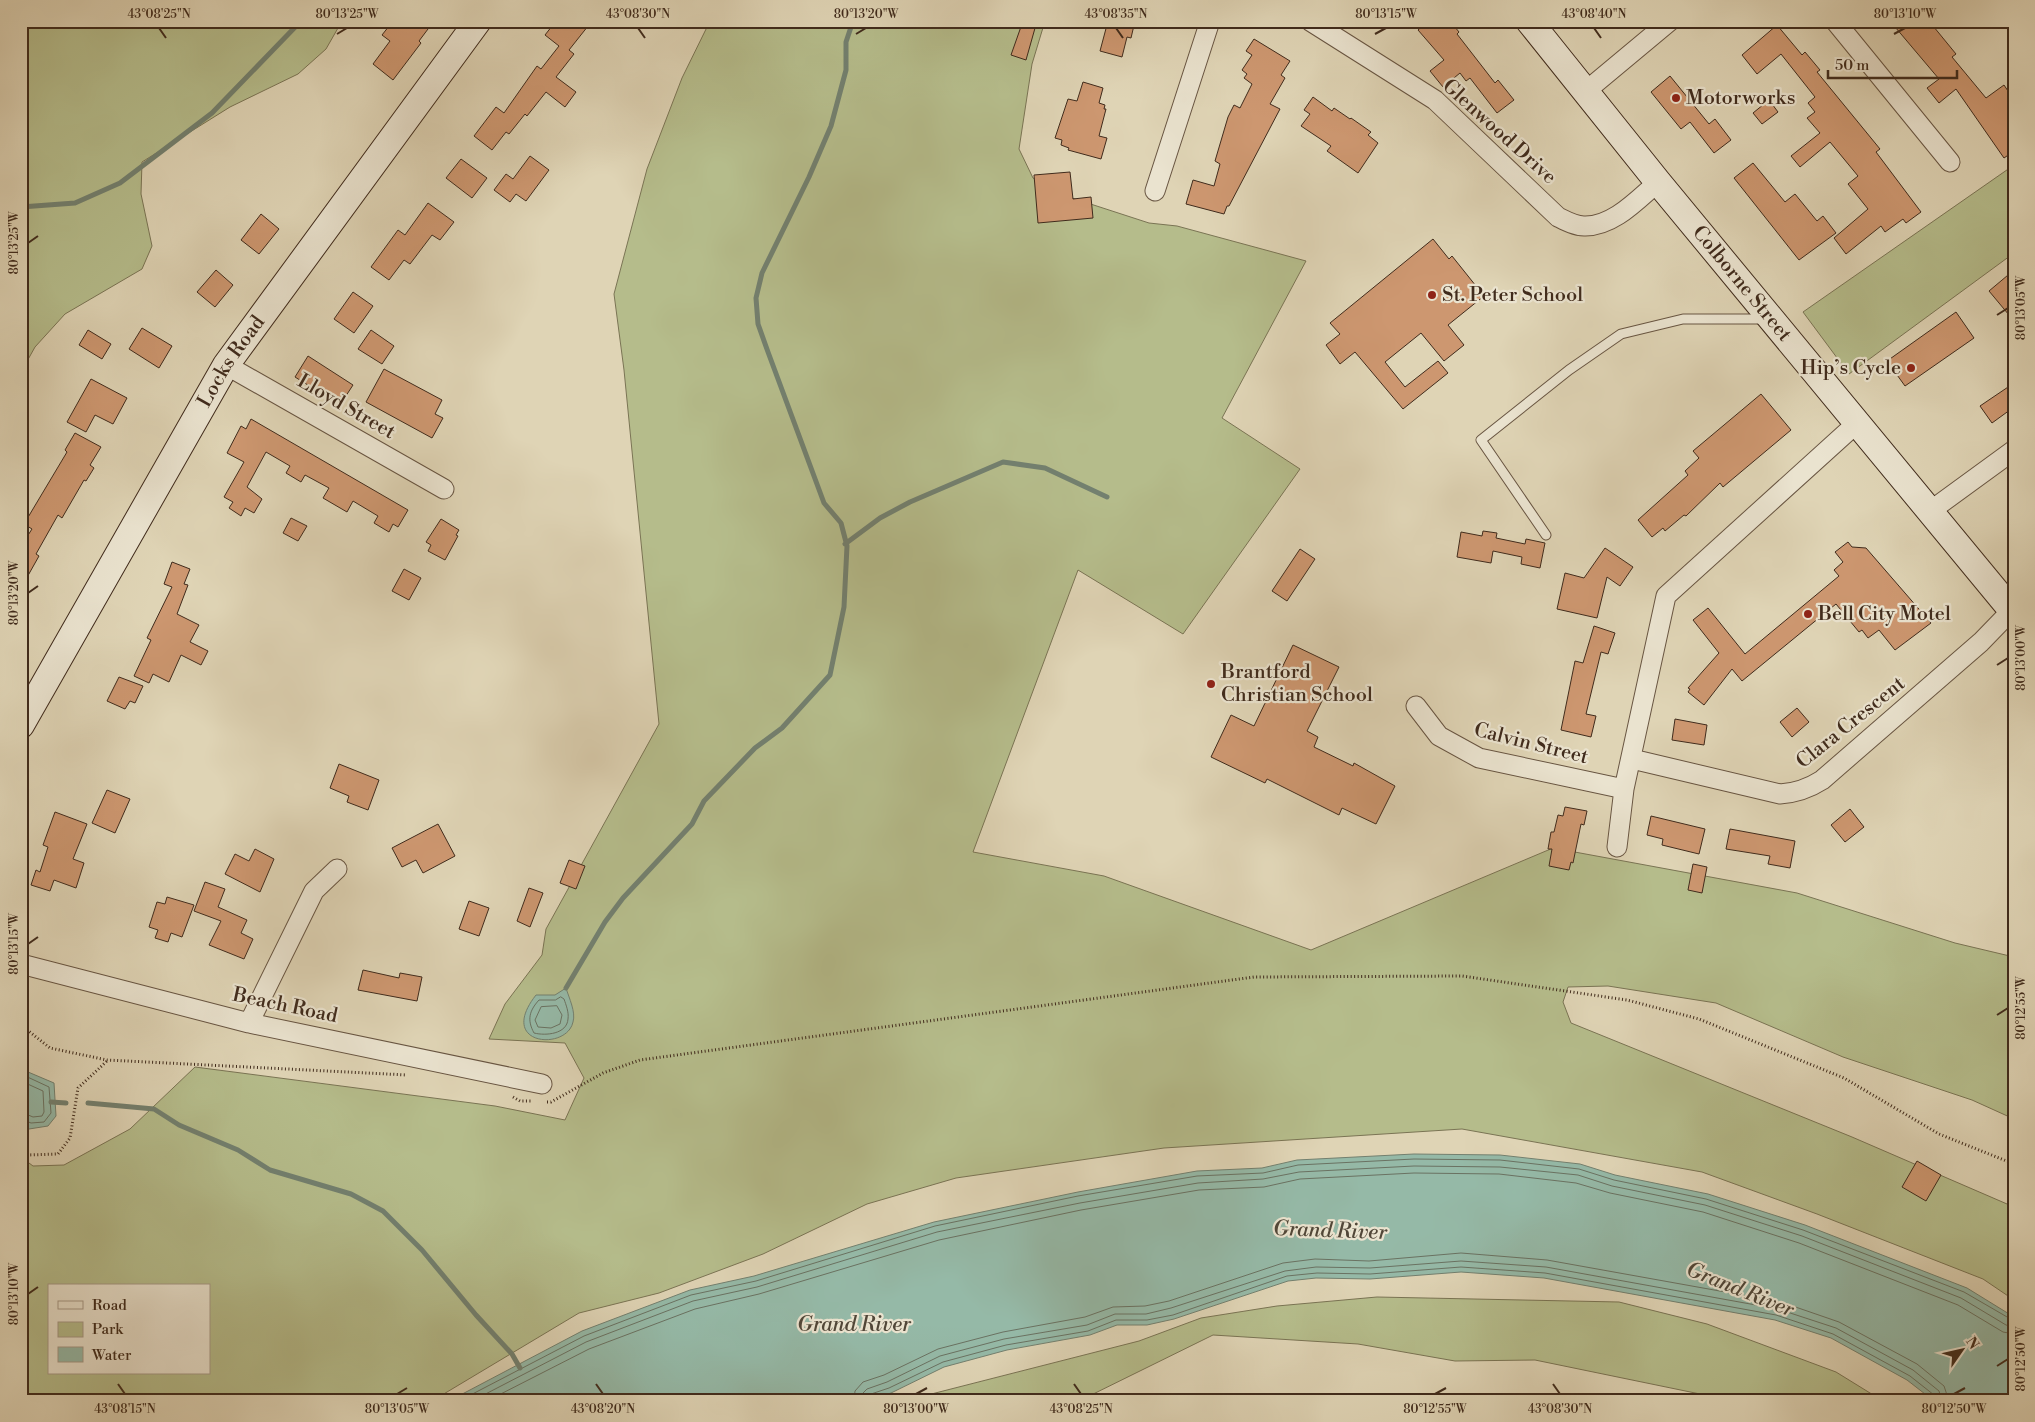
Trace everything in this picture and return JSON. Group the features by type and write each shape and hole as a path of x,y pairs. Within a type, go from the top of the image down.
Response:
{"street":[{"name":"Locks Road","path":"21,725 226,365 478,21"},
{"path":"1155,191 1210,21"},
{"name":"Glenwood Drive","path":"1310,21 1434,100 1558,217 1573,224 1584,226 1601,223 1622,212 1658,182"},
{"name":"Colborne Street","path":"1529,21 1658,182 2013,612"},
{"path":"1586,91 1670,21"},
{"path":"1835,21 1950,162"},
{"name":"Lloyd Street","path":"226,365 444,489"},
{"path":"1617,847 1624,789 1666,596 1857,423"},
{"path":"1929,512 2014,450"},
{"name":"Clara Crescent","path":"1632,759 1780,794 1795,793 1809,788 1822,780 1974,649 2013,612"},
{"name":"Calvin Street","path":"1416,706 1439,736 1479,758 1624,789"},
{"path":"249,1023 314,891 337,869"},
{"name":"Beach Road","path":"21,964 249,1023 543,1093"}],"lane":[{"path":"1546,535 1481,440 1568,370 1621,334 1683,319 1772,320"}],"path":[{"path":"543,1093 551,1102 602,1073 640,1060 1254,977 1462,976 1627,1000 1699,1019 1844,1078 1939,1134 2014,1164"},
{"path":"21,1017 26,1029 50,1048 107,1060 413,1076"},
{"path":"21,1151 27,1155 58,1154 70,1138 78,1088 107,1060"},
{"path":"504,1092 520,1101 536,1101"}],"green space":[{"path":"21,21 342,21 326,49 298,74 230,107 142,162 141,194 152,246 142,269 65,314 35,347 21,372"},
{"path":"710,21 1045,21 1032,64 1019,149 1033,178 1069,197 1149,223 1177,226 1306,261 1222,418 1300,469 1183,634 1078,570 973,852 1104,876 1311,950 1553,848 1797,893 1955,943 2014,957 2014,1119 1972,1100 1843,1057 1716,1003 1608,986 1568,987 1563,1002 1571,1023 1852,1137 2014,1207 2014,1300 1983,1279 1817,1214 1702,1172 1462,1129 1164,1148 956,1178 867,1204 763,1254 659,1293 579,1313 432,1401 21,1401 21,1157 33,1166 64,1165 130,1129 195,1067 495,1106 565,1120 584,1078 565,1043 489,1039 505,1004 542,955 546,929 659,724 624,370 614,294 647,169 682,78"},
{"path":"2014,165 2014,253 1849,374 1803,312"},
{"path":"1377,1297 1619,1302 1707,1324 1836,1372 1883,1401 1734,1401 1535,1360 1455,1361 1358,1344 1213,1335 1079,1401 904,1401 1139,1341 1201,1318 1277,1306"}],"water":[{"path":"566,988 574,1014 573,1022 568,1031 559,1037 548,1040 529,1034 524,1025 526,1012 536,995 555,995"},
{"path":"21,1069 54,1083 56,1116 48,1126 29,1129 21,1122"},
{"name":"Grand River","path":"1414,1154 1500,1155 1580,1164 1615,1175 1708,1194 1805,1225 1967,1288 2014,1317 2014,1401 1934,1401 1907,1380 1831,1338 1775,1320 1544,1278 1461,1272 1370,1279 1316,1278 1288,1281 1174,1319 1147,1325 1117,1325 1090,1335 1007,1350 944,1367 891,1393 865,1401 449,1401 582,1331 690,1290 754,1276 934,1222 1078,1192 1197,1171 1262,1168 1297,1160"}],"building":[{"path":"393,21 434,21 419,41 421,43 393,80 373,64 390,41 382,35"},
{"path":"556,21 592,21 569,50 574,54 556,77 576,92 565,107 546,92 527,116 525,114 509,134 506,132 492,150 474,136 496,107 504,113 537,66 541,69 559,46 545,35"},
{"path":"1023,21 1037,21 1026,60 1011,55"},
{"path":"1108,21 1135,21 1131,38 1127,37 1122,57 1100,51"},
{"path":"1428,21 1450,21 1459,32 1457,34 1495,83 1498,80 1514,100 1497,113 1470,78 1466,81 1460,73 1443,87 1430,71 1444,60 1418,30"},
{"path":"1890,21 1929,21 1956,54 1952,57 1986,98 2004,85 2014,100 2014,151 2004,158 1956,89 1939,103 1927,88 1939,79"},
{"path":"1777,25 1802,55 1805,52 1820,70 1817,72 1880,149 1876,152 1921,212 1906,223 1903,219 1885,232 1881,226 1846,254 1834,238 1868,209 1848,184 1858,176 1830,142 1800,167 1791,156 1820,133 1807,118 1815,112 1808,103 1815,97 1781,54 1757,74 1742,55"},
{"path":"1254,39 1290,61 1281,75 1285,78 1270,104 1280,109 1224,214 1186,204 1193,180 1214,186 1220,164 1215,161 1228,117 1234,105 1240,108 1252,84 1244,78 1247,74 1242,70 1252,55 1246,51"},
{"path":"1670,76 1709,124 1715,119 1731,140 1714,153 1690,122 1681,129 1651,92"},
{"path":"1083,82 1103,88 1099,103 1105,105 1104,109 1106,109 1099,136 1107,138 1101,159 1068,150 1069,148 1061,145 1062,140 1055,138 1068,99 1077,101"},
{"path":"1313,97 1332,111 1334,108 1371,132 1368,135 1378,143 1358,173 1327,151 1331,146 1301,126 1310,114 1304,110"},
{"path":"1769,100 1778,112 1762,124 1753,113"},
{"path":"530,156 549,170 526,201 516,194 510,202 494,190 506,174 513,179"},
{"path":"461,159 487,178 472,198 446,178"},
{"path":"1753,163 1785,202 1795,194 1817,221 1823,216 1836,233 1799,260 1734,178"},
{"path":"1070,172 1073,199 1091,197 1093,218 1038,223 1034,175"},
{"path":"428,203 454,222 440,240 432,235 410,264 404,260 389,280 371,267 398,230 405,235"},
{"path":"261,214 279,229 259,254 241,240"},
{"path":"1433,239 1449,259 1452,256 1484,296 1448,325 1464,345 1444,361 1421,333 1385,362 1405,387 1438,361 1448,373 1403,409 1355,352 1340,364 1326,345 1340,334 1330,323"},
{"path":"216,270 233,285 215,307 197,292"},
{"path":"2014,270 2014,321 1989,291"},
{"path":"353,292 373,306 354,333 334,319"},
{"path":"1956,312 1974,338 1905,386 1887,361"},
{"path":"142,328 172,346 159,368 129,349"},
{"path":"88,330 111,344 102,359 79,345"},
{"path":"371,330 394,346 382,364 358,349"},
{"path":"308,356 353,385 340,405 295,377"},
{"path":"384,369 442,400 435,414 443,418 432,438 366,402"},
{"path":"91,379 127,398 113,424 95,415 86,432 67,422"},
{"path":"2014,383 2014,407 1992,423 1980,406"},
{"path":"1761,394 1791,430 1723,487 1720,483 1686,516 1684,515 1665,531 1663,528 1652,537 1638,520 1688,475 1685,471 1699,458 1693,451"},
{"path":"251,419 408,510 398,527 393,524 389,532 374,523 378,516 353,501 347,512 323,498 329,488 305,475 301,482 286,473 290,466 266,452 247,487 262,499 254,513 245,508 241,516 229,508 233,502 224,497 244,462 227,453 241,426 246,429"},
{"path":"75,433 101,447 90,465 94,468 86,481 84,480 62,518 58,515 36,554 39,556 21,588 21,546 32,529 24,524 67,452 65,450"},
{"path":"291,518 307,526 298,541 283,533"},
{"path":"441,519 459,530 456,535 458,536 445,560 428,551 431,545 426,542"},
{"path":"1483,531 1497,533 1496,538 1525,544 1526,539 1545,543 1540,568 1521,564 1522,557 1493,551 1491,563 1457,557 1461,532 1482,536"},
{"path":"1848,542 1852,547 1866,548 1931,623 1895,650 1879,630 1868,638 1862,630 1859,632 1836,604 1742,681 1732,669 1704,705 1688,692 1690,689 1688,688 1719,653 1693,620 1708,608 1745,654 1839,576 1834,570 1843,562 1835,552"},
{"path":"1605,548 1633,567 1620,586 1607,577 1597,618 1557,609 1565,573 1584,578"},
{"path":"1300,549 1315,559 1287,601 1272,591"},
{"path":"172,562 190,569 184,584 188,585 177,614 199,625 190,642 208,651 201,665 181,655 169,682 153,674 149,683 134,676 151,640 147,638 172,587 164,584"},
{"path":"404,569 421,578 409,600 392,591"},
{"path":"1594,626 1615,633 1608,654 1601,652 1586,714 1596,716 1591,737 1561,730 1575,661 1583,663"},
{"path":"1293,645 1339,667 1307,731 1318,737 1314,747 1353,766 1354,763 1395,786 1376,824 1342,808 1339,815 1267,779 1265,783 1211,757 1231,715 1254,726"},
{"path":"119,677 143,686 135,703 130,701 125,709 107,701"},
{"path":"1797,708 1809,722 1792,737 1780,722"},
{"path":"1675,719 1707,725 1704,745 1672,740"},
{"path":"339,764 379,780 368,810 347,802 349,796 330,788"},
{"path":"107,790 130,799 115,833 92,823"},
{"path":"1565,807 1587,811 1584,825 1581,824 1573,863 1571,862 1569,870 1549,866 1552,849 1548,849 1551,832 1554,832 1558,815 1563,816"},
{"path":"1850,809 1864,827 1845,842 1831,825"},
{"path":"55,812 87,824 73,859 84,863 76,888 54,880 50,891 31,885 36,870 40,872 48,847 43,845"},
{"path":"1651,816 1705,829 1699,854 1662,845 1663,839 1647,835"},
{"path":"438,824 455,856 423,873 416,860 402,867 392,848"},
{"path":"1730,829 1795,841 1790,868 1768,864 1770,856 1726,849"},
{"path":"255,849 274,859 260,892 225,874 235,854 249,861"},
{"path":"569,860 585,866 576,889 560,883"},
{"path":"1693,864 1707,867 1702,893 1688,890"},
{"path":"205,882 225,889 218,907 247,920 241,933 253,939 244,959 209,945 221,921 194,911"},
{"path":"529,888 543,893 530,927 517,921"},
{"path":"167,897 194,905 182,937 171,933 168,942 155,938 158,930 149,927 157,902 165,904"},
{"path":"469,901 489,908 479,936 459,929"},
{"path":"363,970 399,978 400,973 422,977 417,1001 358,990"},
{"path":"1917,1161 1941,1175 1926,1201 1902,1187"}],"waterway":[{"path":"21,207 75,203 120,183 212,113 301,21"},
{"path":"566,988 605,922 623,898 692,824 704,801 755,748 782,728 830,675 844,607 847,546 841,523 824,503 768,352 758,324 756,298 762,273 809,177 831,126 846,70 846,42 853,21"},
{"path":"845,544 880,518 910,502 1003,462 1045,468 1107,497"},
{"path":"51,1102 66,1103"},
{"path":"88,1103 154,1109 179,1125 238,1150 270,1170 351,1194 383,1211 422,1250 476,1315 512,1354 520,1368"}],"place":[{"name":"Motorworks","path":"1676,98"},
{"name":"St. Peter School","path":"1432,295"},
{"name":"Hip’s Cycle","path":"1911,368"},
{"name":"Bell City Motel","path":"1808,614"},
{"name":"Brantford Christian School","path":"1211,684"}]}
